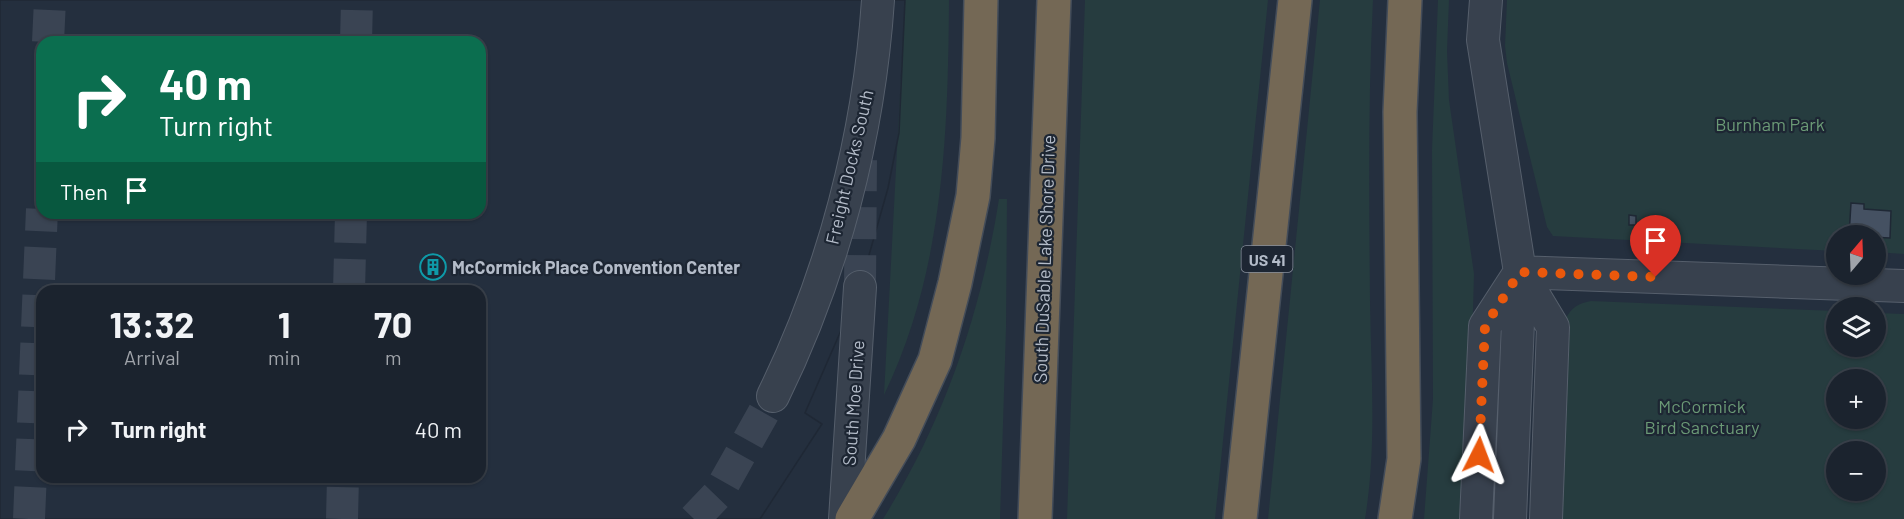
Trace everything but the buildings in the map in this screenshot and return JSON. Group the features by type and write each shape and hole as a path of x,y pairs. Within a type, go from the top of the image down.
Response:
{"highway":[{"path":"852,519 899,439 935,360 955,283 974,196 978,138 981,0"},
{"name":"South DuSable Lake Shore Drive","path":"1035,519 1054,0"},
{"name":"US 41","path":"1240,519 1295,0"},
{"path":"1395,519 1404,459 1400,112 1405,0"}],"street":[{"name":"Freight Docks South","path":"773,396 804,328 843,210 874,59 878,0"},
{"path":"1486,0 1483,40 1520,272 1510,519"},
{"path":"1520,272 1904,286"},
{"path":"1476,519 1485,326 1520,272"},
{"path":"1520,272 1553,327 1546,519"},
{"name":"South Moe Drive","path":"846,519 860,287"}],"green space":[{"path":"905,0 949,0 947,101 939,201 931,251 904,348 884,395"},
{"path":"1085,0 1268,0 1215,519 1067,519"},
{"path":"1320,0 1373,0 1369,188 1372,410 1369,492 1365,519 1268,519"},
{"path":"1438,0 1449,0 1447,51 1449,100 1474,274 1467,519 1424,519 1433,399 1432,150"},
{"name":"Burnham Park","path":"1507,0 1904,0 1904,254 1886,253 1886,225 1826,225 1826,250 1553,236 1547,227 1507,63 1505,46"},
{"path":"999,199 1007,199 1006,328 1000,519 883,519 924,444 957,365 982,283"},
{"name":"McCormick Bird Sanctuary","path":"1591,301 1826,311 1826,357 1886,357 1886,313 1904,314 1904,519 1557,519 1565,320 1570,312 1579,305"}],"tunnel":[{"path":"48,36 50,0"},
{"path":"356,36 357,0"},
{"path":"860,287 861,160"},
{"path":"39,285 42,219"},
{"path":"349,285 351,219"},
{"path":"29,519 36,352"},
{"path":"694,519 718,494 773,396"},
{"path":"342,519 343,483"}],"place":[{"name":"McCormick Place Convention Center","path":"433,267"}],"route":[{"path":"1479,455 1485,326 1520,272 1656,277"}]}
